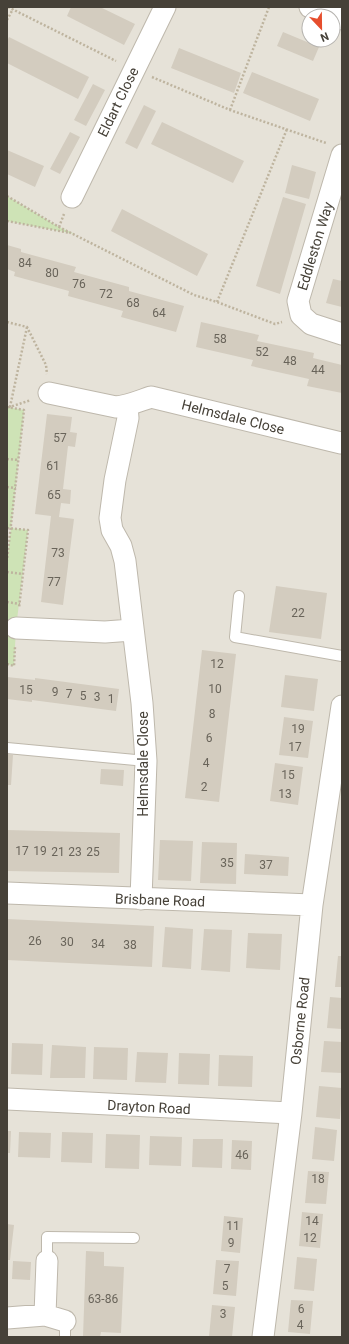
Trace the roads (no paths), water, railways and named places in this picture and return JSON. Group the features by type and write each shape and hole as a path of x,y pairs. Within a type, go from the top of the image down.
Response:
{"street":[{"name":"Eldart Close","path":"72,197 165,7"},
{"name":"Eddleston Way","path":"335,150 298,301 301,315 311,324 342,334"},
{"name":"Helmsdale Close","path":"49,393 116,407 127,406 135,402 151,398 341,443"},
{"name":"Helmsdale Close","path":"127,406 128,418 115,480 110,518 112,530 121,546 125,561 132,630 142,703 146,761 140,899"},
{"path":"16,628 105,632 132,630"},
{"name":"Osborne Road","path":"263,1337 291,1113 312,905 342,706"},
{"name":"Brisbane Road","path":"7,894 312,905"},
{"name":"Drayton Road","path":"7,1100 291,1113"},
{"path":"7,1318 58,1324 46,1261"}],"lane":[{"path":"239,596 235,638 342,656"},
{"path":"7,748 146,761"},
{"path":"46,1261 47,1237 134,1238"}]}
